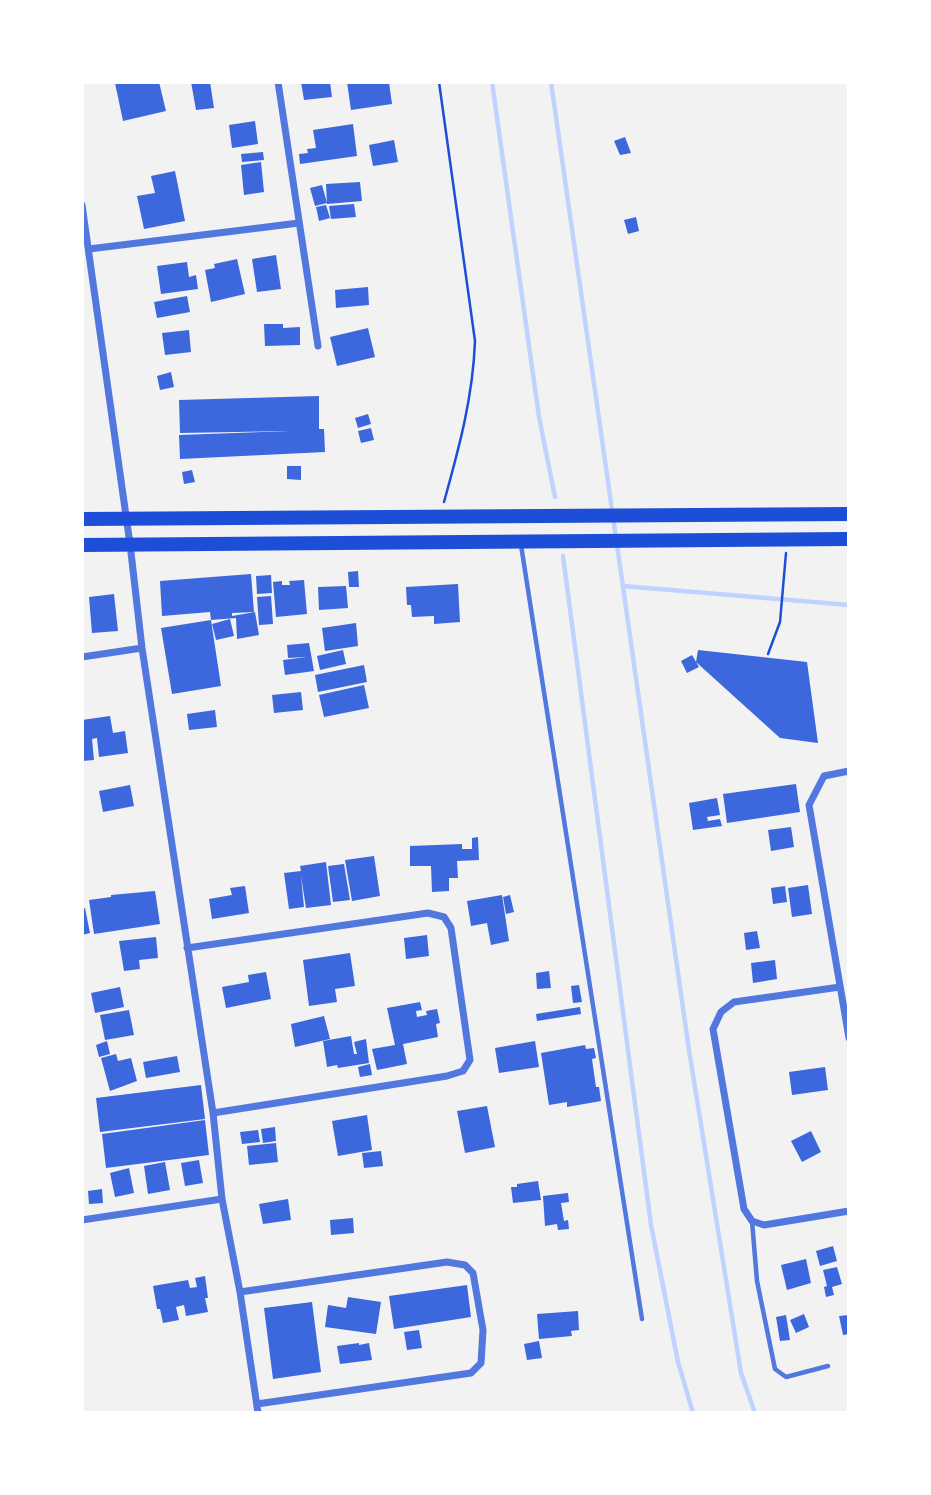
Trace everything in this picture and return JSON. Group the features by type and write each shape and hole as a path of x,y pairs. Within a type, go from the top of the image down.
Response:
{"main road":[{"path":"82,520 440,515 849,514"},
{"path":"82,545 849,539"}],"street":[{"path":"278,82 318,346"},
{"path":"82,205 127,519 142,649 213,1113 222,1199 240,1292 258,1413"},
{"path":"89,249 299,223"},
{"path":"82,657 142,649"},
{"path":"849,771 824,776 809,805 849,1038"},
{"path":"187,948 428,913 444,917 451,928 470,1060 463,1071 447,1076 213,1113"},
{"path":"840,987 734,1002 721,1012 713,1029 744,1209 752,1221 764,1225 849,1211"},
{"path":"82,1220 222,1199"},
{"path":"240,1292 447,1262 465,1265 473,1273 483,1330 481,1363 471,1373 257,1404"}],"lane":[{"path":"520,541 642,1319"},
{"path":"752,1221 757,1281 775,1369 786,1377 828,1366"}],"path":[{"path":"439,82 475,341 474,378 464,431 440,515"},
{"path":"768,653 780,622 788,539"}],"building":[{"path":"159,82 166,111 123,121 115,83"},
{"path":"191,82 210,82 214,108 196,110"},
{"path":"301,82 330,82 332,97 304,100"},
{"path":"347,82 389,82 392,104 351,110"},
{"path":"255,121 258,144 232,148 229,125"},
{"path":"353,124 357,156 300,164 299,154 316,148 313,130"},
{"path":"625,137 631,153 620,155 614,141"},
{"path":"394,140 398,162 373,166 369,145"},
{"path":"263,152 264,160 242,162 241,154"},
{"path":"261,162 264,192 244,195 241,165"},
{"path":"175,171 185,221 144,229 137,196 155,193 151,176"},
{"path":"360,182 362,201 327,204 326,184"},
{"path":"322,185 327,203 315,206 310,188"},
{"path":"354,204 356,217 331,219 329,206"},
{"path":"326,205 330,218 319,221 316,207"},
{"path":"636,217 639,231 628,234 624,220"},
{"path":"276,255 281,289 257,292 252,259"},
{"path":"237,259 245,294 211,302 205,270 215,268 214,264"},
{"path":"187,262 189,277 196,275 198,289 161,294 157,266"},
{"path":"368,287 369,305 336,308 335,290"},
{"path":"187,296 190,312 157,318 154,302"},
{"path":"264,324 283,324 283,328 300,327 300,345 265,346"},
{"path":"368,328 375,357 337,366 330,337"},
{"path":"189,330 191,352 165,355 162,333"},
{"path":"171,372 174,387 160,390 157,376"},
{"path":"319,396 319,429 324,429 325,452 180,459 179,435 290,431 180,433 179,400"},
{"path":"368,414 371,424 358,428 355,418"},
{"path":"371,428 374,440 361,443 358,431"},
{"path":"287,466 301,466 301,480 287,479"},
{"path":"192,470 195,482 184,484 182,472"},
{"path":"358,571 359,587 349,587 348,572"},
{"path":"251,574 254,612 232,613 232,616 255,612 259,635 237,639 236,618 211,620 210,612 162,616 160,581"},
{"path":"271,575 272,593 257,594 256,576"},
{"path":"304,580 307,614 276,617 273,582 282,581 282,585 290,585 289,581"},
{"path":"458,584 460,622 434,624 434,616 412,617 411,605 407,605 406,587"},
{"path":"346,586 348,608 319,610 318,587"},
{"path":"114,594 118,631 92,633 89,597"},
{"path":"271,596 273,624 259,625 257,597"},
{"path":"230,619 234,636 216,640 212,624"},
{"path":"211,620 221,686 172,694 161,628"},
{"path":"356,623 358,646 325,651 322,628"},
{"path":"309,643 314,671 285,675 283,660 306,657 288,658 287,645"},
{"path":"343,650 346,664 320,670 317,656"},
{"path":"698,650 807,662 818,743 780,738 696,662"},
{"path":"692,655 699,667 687,673 681,661"},
{"path":"364,665 367,682 318,692 315,675"},
{"path":"364,685 369,708 324,717 319,695"},
{"path":"301,692 303,710 274,713 272,695"},
{"path":"215,710 217,727 189,730 187,714"},
{"path":"110,716 113,733 125,731 128,753 99,757 97,738 92,739 94,760 82,761 82,720"},
{"path":"796,784 800,812 727,823 723,794"},
{"path":"130,785 134,806 103,812 99,791"},
{"path":"717,798 720,815 707,817 708,821 720,819 722,826 693,830 689,803"},
{"path":"791,827 794,847 771,851 768,830"},
{"path":"478,837 479,860 457,861 458,878 449,878 449,891 432,892 431,866 410,866 410,846 462,844 462,849 472,849 472,838"},
{"path":"374,856 380,896 352,901 345,860"},
{"path":"326,862 331,905 306,908 301,876 304,907 289,909 284,873 301,871 300,866"},
{"path":"344,864 350,900 333,902 328,866"},
{"path":"808,885 812,914 792,917 788,888"},
{"path":"245,886 249,913 212,919 209,899 232,895 230,888"},
{"path":"785,886 787,902 773,904 771,888"},
{"path":"155,891 160,924 94,934 89,900"},
{"path":"502,895 509,941 491,945 487,923 471,926 467,901"},
{"path":"510,895 514,912 506,914 503,897"},
{"path":"85,908 90,933 82,935 82,909"},
{"path":"757,931 760,948 746,950 744,933"},
{"path":"427,935 429,956 406,959 404,938"},
{"path":"156,937 158,958 139,960 140,969 124,971 119,941"},
{"path":"350,953 355,986 335,989 337,1002 309,1006 303,960"},
{"path":"775,960 777,979 753,983 751,963"},
{"path":"549,971 551,988 537,989 536,973"},
{"path":"266,972 271,999 226,1008 222,987 249,982 248,975"},
{"path":"579,985 582,1002 573,1003 571,986"},
{"path":"120,987 124,1007 95,1013 91,993"},
{"path":"420,1002 422,1010 416,1011 417,1017 427,1015 426,1011 437,1009 440,1023 436,1024 438,1037 403,1044 407,1064 377,1070 372,1049 395,1045 387,1008"},
{"path":"580,1007 581,1014 537,1021 536,1014"},
{"path":"129,1010 134,1035 105,1040 100,1015"},
{"path":"324,1016 330,1039 295,1047 291,1024"},
{"path":"351,1036 354,1054 357,1054 354,1042 366,1039 369,1063 327,1067 323,1041"},
{"path":"107,1041 110,1054 99,1057 96,1045"},
{"path":"535,1041 539,1067 499,1073 495,1048"},
{"path":"585,1045 586,1049 594,1048 596,1058 592,1059 601,1101 567,1107 567,1102 549,1105 541,1053"},
{"path":"116,1054 118,1061 131,1058 137,1081 110,1091 101,1058"},
{"path":"177,1056 180,1072 146,1078 143,1062"},
{"path":"370,1064 372,1075 360,1077 358,1067"},
{"path":"825,1067 828,1090 792,1095 789,1072"},
{"path":"201,1085 205,1119 100,1132 96,1098"},
{"path":"487,1106 495,1147 465,1153 457,1111"},
{"path":"367,1115 372,1150 338,1156 332,1121"},
{"path":"205,1120 209,1155 106,1168 102,1134"},
{"path":"275,1127 276,1141 263,1143 261,1129"},
{"path":"258,1130 260,1142 242,1144 240,1132"},
{"path":"811,1131 821,1152 802,1162 791,1141"},
{"path":"276,1143 278,1162 249,1165 247,1146"},
{"path":"381,1151 383,1166 364,1168 362,1153"},
{"path":"199,1160 203,1183 185,1186 181,1163"},
{"path":"165,1162 170,1190 148,1194 144,1166"},
{"path":"129,1168 134,1193 115,1197 110,1173"},
{"path":"538,1181 541,1200 513,1203 511,1187"},
{"path":"102,1189 103,1203 89,1204 88,1191"},
{"path":"568,1193 569,1202 561,1203 564,1221 568,1220 569,1229 558,1230 557,1224 545,1226 543,1196"},
{"path":"288,1199 291,1220 263,1224 259,1204"},
{"path":"353,1218 354,1233 331,1235 330,1220"},
{"path":"833,1246 837,1261 820,1266 816,1251"},
{"path":"806,1259 811,1283 787,1290 781,1265"},
{"path":"837,1267 842,1284 832,1287 834,1295 826,1297 824,1287 827,1286 823,1270"},
{"path":"205,1276 208,1312 186,1316 184,1305 176,1307 179,1320 163,1323 160,1309 157,1309 153,1286 188,1280 190,1288 197,1287 195,1278"},
{"path":"467,1285 471,1317 394,1329 389,1296"},
{"path":"348,1297 381,1302 376,1334 325,1327 328,1305 346,1308"},
{"path":"312,1302 321,1372 273,1379 264,1308"},
{"path":"578,1311 579,1330 571,1331 572,1336 539,1339 537,1314"},
{"path":"804,1314 809,1327 796,1333 790,1320"},
{"path":"786,1315 790,1340 780,1341 776,1317"},
{"path":"849,1315 849,1334 843,1335 839,1316"},
{"path":"419,1330 422,1348 407,1350 404,1332"},
{"path":"539,1341 542,1358 527,1360 524,1344"},
{"path":"369,1343 372,1360 340,1364 337,1346"}],"waterway":[{"path":"492,82 539,417 555,497"},
{"path":"551,82 689,1050 741,1373 755,1413"},
{"path":"563,556 651,1225 678,1362 693,1413"},
{"path":"623,586 849,605"}]}
